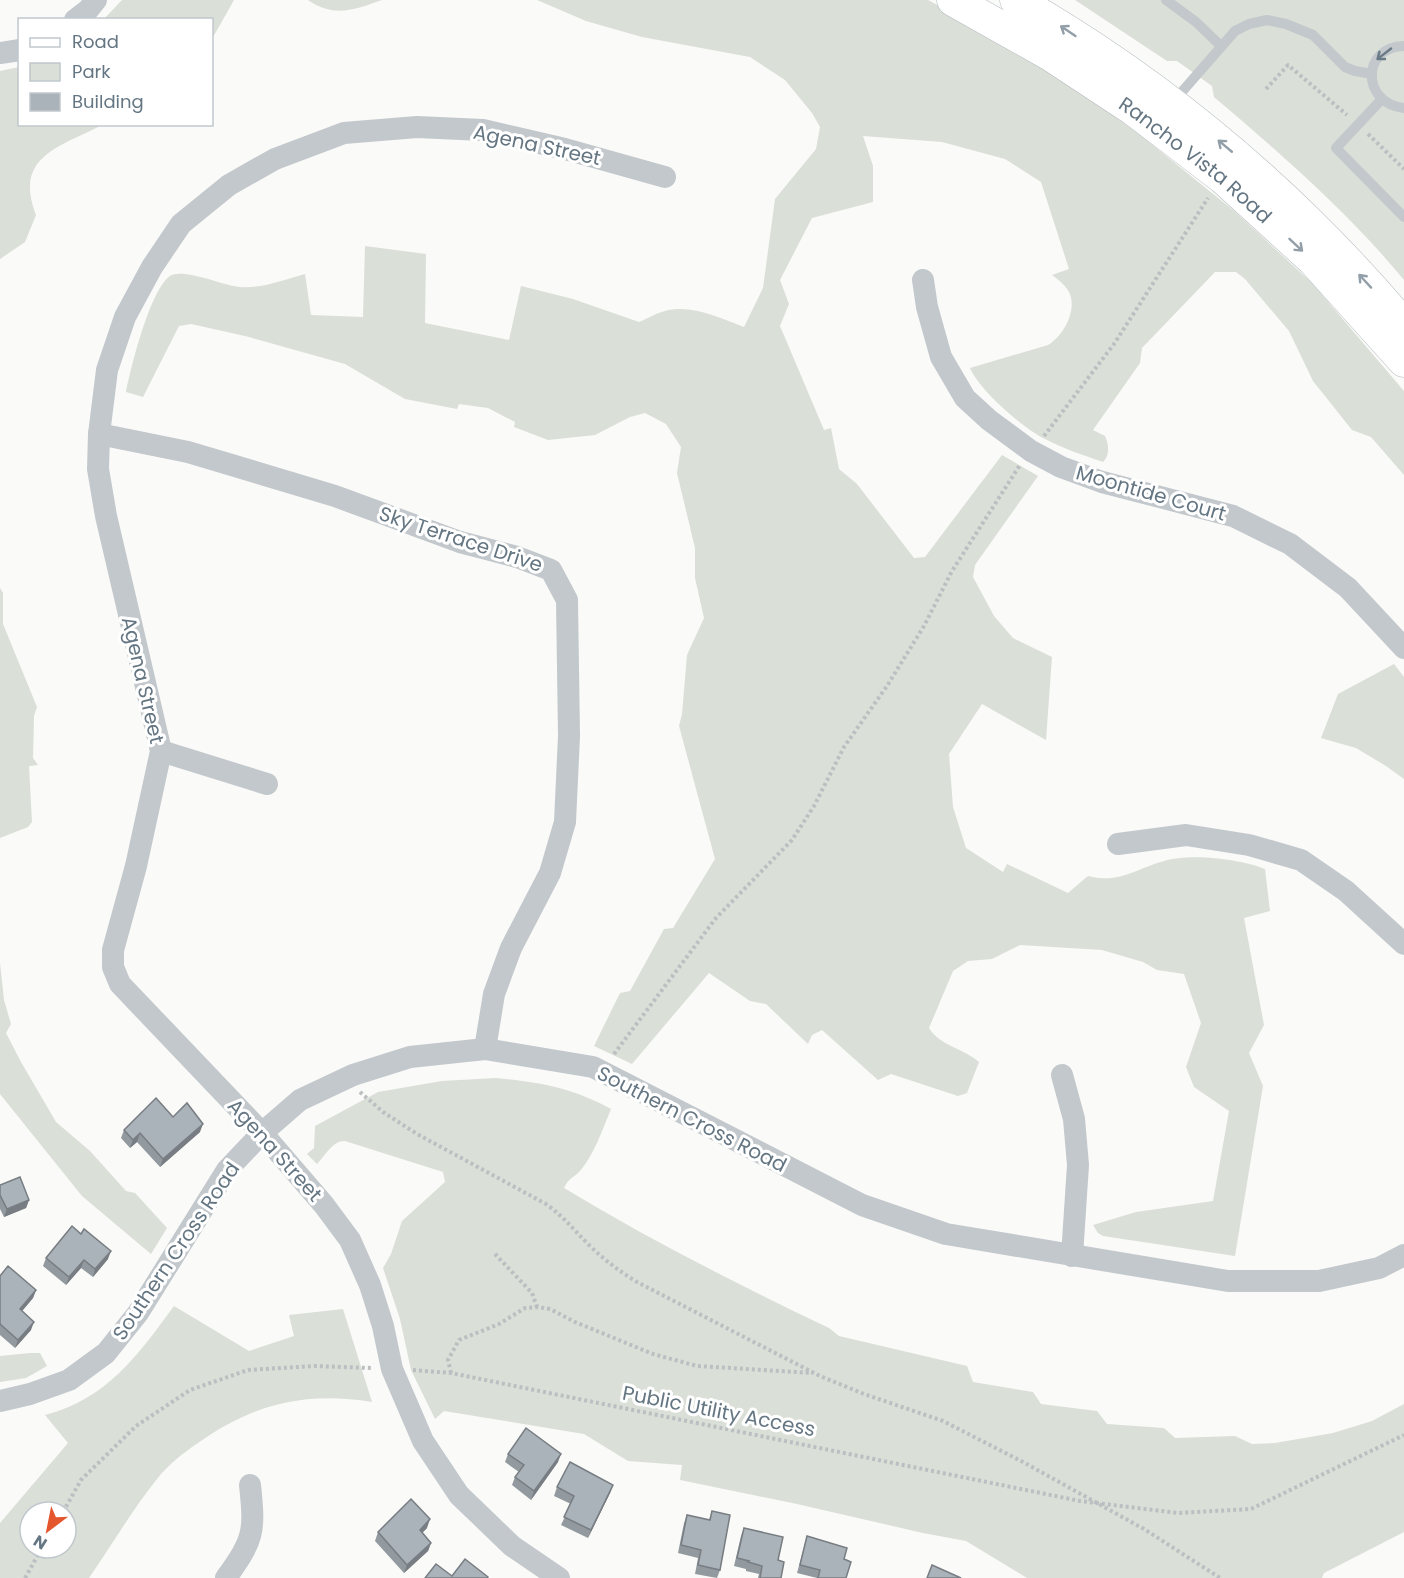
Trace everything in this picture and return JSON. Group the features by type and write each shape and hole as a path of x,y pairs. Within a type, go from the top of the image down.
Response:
{"main road":[{"name":"Rancho Vista Road","path":"953,0 1049,54 1164,114 1265,179 1330,243 1404,325"},
{"name":"Rancho Vista Road","path":"1016,0 1051,20 1164,114 1223,178 1313,260 1404,361"}],"street":[{"path":"78,18 96,0"},
{"path":"0,54 18,50"},
{"name":"Agena Street","path":"559,1578 512,1546 459,1495 423,1441 392,1369 383,1326 370,1285 350,1240 324,1205 262,1133 120,984 113,967 116,935 136,866 161,751 106,516 98,470 99,434 107,370 125,316 152,267 181,224 229,185 275,159 344,133 417,127 483,130 566,149 665,177"},
{"name":"Moontide Court","path":"923,280 927,307 941,357 965,398 989,420 1031,451 1061,467 1102,482 1233,516 1290,544 1348,588 1404,648"},
{"name":"Sky Terrace Drive","path":"99,434 188,452 335,496 460,542 517,557 551,570 567,600 568,736 565,822 550,873 511,948 494,994 486,1049"},
{"path":"161,751 267,784"},
{"path":"1118,844 1186,835 1249,845 1301,860 1346,891 1404,944"},
{"name":"Southern Cross Road","path":"0,1401 30,1394 69,1380 106,1353 138,1313 227,1170 262,1133 300,1100 350,1077 410,1057 486,1049 593,1066 862,1205 946,1234 1228,1281 1319,1281 1379,1268 1404,1255"},
{"path":"1062,1075 1074,1119 1078,1165 1072,1256"},
{"path":"226,1578 248,1546 254,1521 250,1485"}],"lane":[{"path":"1166,0 1196,22 1221,46"},
{"path":"1164,114 1235,32 1249,24 1268,20 1286,24 1313,35 1345,67 1372,74"},
{"path":"1404,46 1397,46 1382,53 1374,65 1372,74 1376,94 1393,107 1404,108"},
{"path":"1381,99 1336,148 1404,217"}],"path":[{"path":"1266,89 1288,65 1358,125 1404,169"},
{"path":"1367,134 1380,121 1369,112"},
{"path":"1400,164 1404,160"},
{"path":"602,1070 716,918 792,840 814,806 844,747 887,686 924,626 952,571 983,521 1031,451 1055,423 1114,344 1212,192"},
{"path":"350,1077 366,1098 417,1134 564,1216 586,1243 615,1268 637,1282 817,1374 864,1394 943,1421 1144,1529 1220,1578"},
{"path":"495,1254 532,1293 537,1307"},
{"path":"451,1373 448,1360 459,1340 499,1324 525,1308 537,1307 550,1309 575,1322 652,1354 696,1366 817,1374"},
{"name":"Public Utility Access","path":"70,1500 81,1480 136,1426 190,1390 248,1370 314,1366 451,1373 1097,1503 1178,1513 1251,1509 1404,1435"},
{"path":"25,1578 35,1560"}],"green space":[{"path":"122,0 234,0 213,37 213,18 105,18"},
{"path":"308,0 382,0 362,7 335,11 317,6"},
{"path":"537,0 928,0 1017,49 1134,130 1233,210 1312,283 1404,391 1404,475 1371,437 1352,430 1313,381 1289,331 1245,279 1236,272 1215,272 1142,348 1140,363 1093,430 1105,436 1106,439 1108,453 1103,462 1045,439 1025,426 992,398 970,368 1048,345 1054,341 1068,322 1072,307 1069,292 1052,275 1069,269 1041,182 1005,159 942,142 863,136 873,166 873,202 812,218 780,280 789,304 780,326 824,430 831,428 839,469 857,484 914,558 925,557 1002,455 1038,476 975,565 973,577 994,616 1013,638 1052,657 1046,740 982,704 949,754 953,807 966,848 1003,872 1007,864 1068,893 1088,876 1118,877 1164,861 1187,857 1242,862 1265,869 1270,911 1244,918 1264,1025 1249,1053 1263,1086 1235,1256 1103,1236 1093,1225 1136,1212 1213,1201 1229,1111 1194,1087 1186,1067 1201,1023 1184,974 1157,970 1143,962 1102,950 1020,945 992,959 968,961 953,971 929,1028 939,1039 979,1062 967,1093 958,1096 891,1074 878,1080 822,1030 812,1035 808,1044 766,1004 750,1001 709,973 632,1064 594,1046 620,993 630,991 664,929 673,928 715,859 679,726 687,655 704,618 695,578 695,548 677,473 681,447 666,424 645,413 630,417 595,435 548,440 514,427 515,422 488,408 459,404 457,409 405,399 345,364 245,336 191,324 179,326 143,397 126,392 149,312 155,297 170,276 191,275 233,286 251,287 305,274 311,315 363,317 365,246 426,254 425,323 509,340 521,286 573,299 639,322 662,312 685,309 705,313 744,327 763,288 775,199 816,149 820,127 812,113 785,80 750,57 642,37 586,21"},
{"path":"1075,0 1404,0 1404,280 1337,207 1214,97 1212,86 1177,61 1167,61"},
{"path":"18,67 18,126 100,126 57,148 36,166 31,179 31,195 36,215 25,242 0,259 0,71"},
{"path":"0,588 3,593 3,624 37,707 34,716 33,758 38,765 29,766 32,822 28,827 0,838"},
{"path":"1394,664 1404,677 1404,779 1356,748 1321,738 1338,694"},
{"path":"0,963 4,1000 11,1024 6,1033 21,1062 56,1122 90,1151 126,1191 135,1193 167,1228 151,1254 82,1196 0,1094"},
{"path":"496,1078 555,1087 611,1109 590,1157 564,1188 662,1244 829,1328 839,1336 967,1366 973,1382 1033,1392 1041,1404 1097,1411 1107,1424 1164,1428 1175,1438 1235,1436 1252,1444 1275,1443 1333,1433 1372,1421 1404,1404 1404,1532 1324,1573 1322,1578 1027,1578 966,1541 680,1480 682,1465 628,1461 584,1434 444,1411 435,1419 411,1370 400,1319 383,1268 391,1254 402,1221 445,1182 443,1172 345,1141 336,1143 317,1164 307,1154 314,1148 315,1126 378,1092 442,1081"},
{"path":"174,1306 249,1351 294,1336 289,1315 343,1309 372,1402 324,1398 302,1400 260,1410 239,1419 192,1447 166,1469 139,1503 89,1578 0,1578 0,1523 18,1502 18,1560 78,1560 78,1500 20,1500 68,1443 45,1415 67,1408 104,1386 134,1358"},
{"path":"40,1353 47,1366 26,1378 0,1382 0,1356"}],"building":[{"path":"156,1098 173,1117 187,1103 203,1124 163,1159 140,1133 133,1140 124,1130"},
{"path":"20,1177 29,1200 7,1209 0,1195 0,1185"},
{"path":"72,1226 81,1234 84,1229 111,1251 95,1269 84,1260 69,1277 46,1258"},
{"path":"8,1266 36,1290 20,1309 34,1322 18,1340 0,1324 0,1276"},
{"path":"526,1428 561,1454 534,1491 515,1477 524,1465 508,1454"},
{"path":"570,1462 613,1485 591,1530 564,1517 574,1496 557,1487"},
{"path":"411,1499 430,1519 420,1530 431,1543 407,1565 378,1532"},
{"path":"712,1511 730,1515 720,1570 698,1565 701,1550 681,1545 687,1515 710,1520"},
{"path":"744,1528 783,1537 778,1560 784,1562 781,1578 760,1578 762,1566 737,1558"},
{"path":"807,1536 847,1548 844,1559 851,1562 846,1578 818,1578 820,1570 800,1565"},
{"path":"465,1559 488,1577 425,1578 436,1564 452,1576"},
{"path":"932,1565 961,1578 927,1578"}]}
